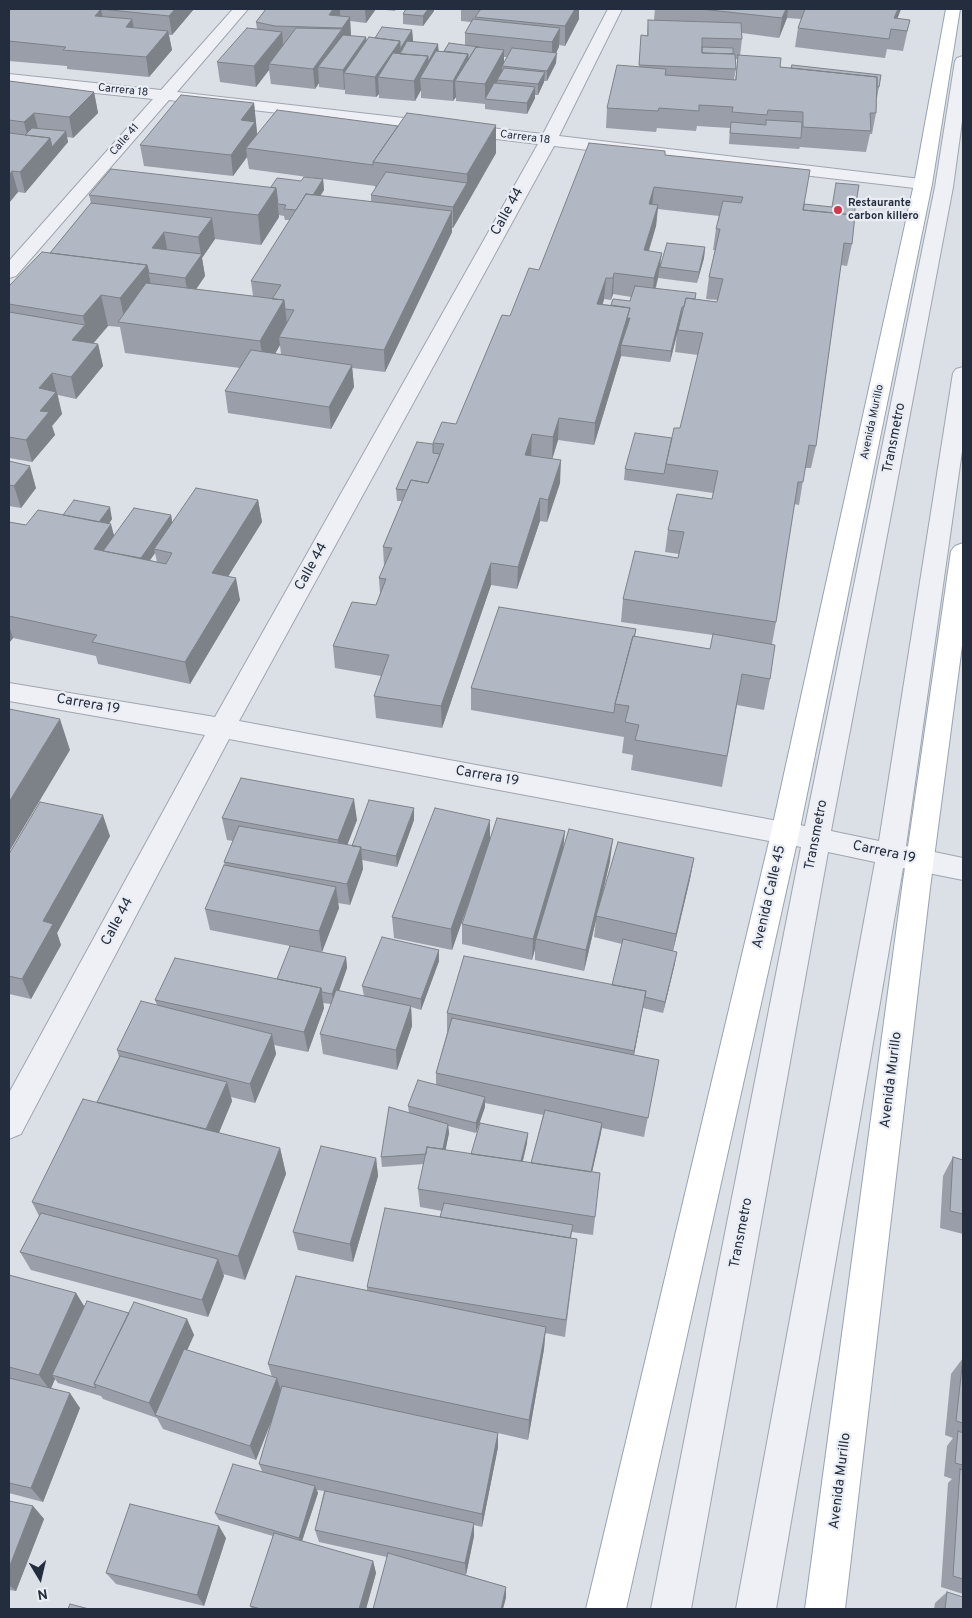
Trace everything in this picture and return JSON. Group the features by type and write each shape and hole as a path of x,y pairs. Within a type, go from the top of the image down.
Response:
{"main road":[{"name":"Avenida Murillo","path":"785,833 923,184 953,9"},
{"name":"Avenida Murillo","path":"825,1609 906,857 963,551"},
{"name":"Avenida Calle 45","path":"606,1609 785,833"}],"street":[{"name":"Calle 41","path":"9,272 241,9"},
{"name":"Calle 44","path":"9,1124 222,728 548,141 615,9"},
{"name":"Transmetro","path":"671,1609 816,839 944,187 963,61"},
{"name":"Carrera 18","path":"9,78 923,184"},
{"path":"756,1609 906,857 963,373"},
{"name":"Carrera 19","path":"9,692 222,728 785,833 963,869"}],"building":[{"path":"9,9 101,9 95,16 132,19 126,27 168,31 146,57 63,50 66,47 9,41"},
{"path":"101,9 175,9 169,16"},
{"path":"266,9 333,9 329,15 350,17 342,28 275,26 256,22"},
{"path":"406,9 428,9 423,16 403,14"},
{"path":"481,9 575,9 565,26 475,17"},
{"path":"701,9 786,9 782,18"},
{"path":"805,9 898,9 894,18 910,20 907,31 891,29 889,39 798,28"},
{"path":"473,19 560,28 552,42 465,33"},
{"path":"648,20 741,23 742,39 702,38 702,53 735,54 736,69 639,65 641,35 648,36"},
{"path":"382,27 412,30 400,49 400,41 375,38"},
{"path":"247,28 282,32 254,66 217,62"},
{"path":"296,28 342,29 313,69 269,64"},
{"path":"343,35 366,37 343,70 318,67"},
{"path":"369,37 400,41 375,77 344,73"},
{"path":"407,41 438,44 428,62 428,56 400,54"},
{"path":"449,43 479,47 476,47 468,60 468,54 444,51"},
{"path":"476,47 504,50 485,84 455,81"},
{"path":"702,47 733,48 733,54 702,53"},
{"path":"512,48 557,53 547,71 502,66"},
{"path":"436,51 468,54 453,81 420,78"},
{"path":"393,53 428,56 414,81 378,77"},
{"path":"738,55 781,58 780,67 877,77 876,113 870,113 871,131 803,127 803,112 768,110 767,115 732,112 733,107 699,105 699,111 659,108 658,111 607,108 617,65 666,69 665,75 736,80"},
{"path":"792,65 881,75 879,87 877,87 877,77 791,68"},
{"path":"504,68 545,72 538,84 497,80"},
{"path":"9,81 94,92 69,117 34,113 24,122 9,120"},
{"path":"494,83 535,87 527,103 485,99"},
{"path":"181,95 254,103 241,120 255,122 231,155 140,145"},
{"path":"277,110 398,126 373,162 373,165 246,148"},
{"path":"407,113 496,125 467,174 373,162"},
{"path":"766,120 802,122 801,138 730,133 731,122 766,125"},
{"path":"32,128 66,131 52,147 50,138 25,135"},
{"path":"9,133 50,138 20,172 12,171 9,175"},
{"path":"589,143 665,151 665,155 810,170 803,210 855,215 852,244 844,243 816,446 809,445 803,482 798,482 776,622 623,599 635,551 678,558 684,532 668,530 677,494 712,499 718,471 666,464 674,428 680,428 703,333 678,330 686,298 717,302 723,279 709,277 720,229 716,229 723,201 741,203 743,197 654,187 649,204 658,205 644,250 662,253 654,278 614,273 613,278 606,278 597,304 630,308 595,423 559,418 553,437 532,434 525,455 561,460 548,500 540,498 518,567 491,563 441,706 374,696 389,655 333,646 352,602 376,605 386,579 379,578 392,548 383,547 411,480 428,483 444,444 433,443 442,422 456,424 502,315 510,316 529,268 539,270"},
{"path":"111,169 276,188 258,215 89,195"},
{"path":"386,172 467,183 453,207 371,195"},
{"path":"304,177 323,179 313,195 306,194 296,210 284,209 286,205 278,204 276,188 271,187 277,178 301,181"},
{"path":"836,183 859,185 854,215 803,210 804,204 832,207"},
{"path":"306,194 452,211 384,350 279,337 294,310 285,309 284,300 272,299 281,285 251,281"},
{"path":"91,203 212,218 198,237 164,232 152,248 202,254 185,278 149,273 147,265 50,253"},
{"path":"667,243 705,247 699,272 660,267"},
{"path":"42,252 147,265 120,298 101,295 83,316 9,304 9,286"},
{"path":"146,283 284,300 260,341 118,322"},
{"path":"635,286 696,293 695,299 686,298 684,307 682,307 671,351 621,345 630,318 627,318 630,308 611,305 613,299 630,301"},
{"path":"9,312 85,325 72,340 98,344 71,377 52,373 39,388 56,392 40,411 49,412 26,440 9,437"},
{"path":"251,350 352,365 329,407 225,391"},
{"path":"635,433 672,438 664,474 625,469"},
{"path":"417,442 433,444 433,453 440,454 428,483 411,480 407,490 396,489"},
{"path":"9,461 30,466 14,486 9,485"},
{"path":"196,488 258,500 212,573 236,578 185,662 92,642 97,635 9,616 9,522 26,525 38,510 111,524 94,549 166,564 172,553 154,549"},
{"path":"74,500 110,507 99,522 63,515"},
{"path":"134,508 171,515 141,558 103,551"},
{"path":"499,607 636,629 614,713 471,688"},
{"path":"713,634 775,645 770,679 742,674 727,756 635,740 639,725 625,722 629,706 615,704 633,636 710,649"},
{"path":"9,709 60,719 9,802"},
{"path":"241,778 354,799 338,840 222,818"},
{"path":"369,800 414,808 396,856 352,846"},
{"path":"40,802 103,815 43,921 53,924 22,979 9,976 9,854"},
{"path":"435,808 490,820 451,929 392,917"},
{"path":"497,818 565,831 533,939 462,924"},
{"path":"239,826 361,847 347,884 224,862"},
{"path":"569,829 613,839 586,950 536,939"},
{"path":"618,842 694,858 676,934 596,916"},
{"path":"224,865 336,887 319,931 205,909"},
{"path":"382,937 439,950 421,999 362,986"},
{"path":"623,939 677,952 665,1002 645,997 646,991 612,985"},
{"path":"290,946 346,957 332,994 322,992 321,988 277,979"},
{"path":"464,956 646,991 634,1051 447,1013"},
{"path":"175,958 321,988 304,1032 155,1000"},
{"path":"336,990 411,1006 396,1050 320,1034"},
{"path":"141,1001 272,1034 250,1084 117,1050"},
{"path":"452,1018 659,1060 648,1118 436,1073"},
{"path":"120,1056 227,1082 206,1129 97,1102"},
{"path":"418,1080 485,1097 476,1123 408,1106"},
{"path":"83,1099 280,1148 238,1256 32,1202"},
{"path":"389,1107 448,1124 443,1149 427,1147 426,1154 381,1157"},
{"path":"545,1110 602,1123 591,1172 531,1163"},
{"path":"480,1123 528,1133 521,1161 471,1154"},
{"path":"321,1146 376,1158 350,1244 293,1232"},
{"path":"427,1147 600,1173 595,1217 418,1189"},
{"path":"953,1157 963,1160 963,1214 950,1211"},
{"path":"444,1203 573,1225 570,1238 440,1217"},
{"path":"385,1208 577,1239 566,1320 367,1287"},
{"path":"41,1213 218,1259 202,1300 20,1252"},
{"path":"9,1275 76,1293 39,1375 9,1367"},
{"path":"296,1276 546,1327 529,1420 268,1364"},
{"path":"87,1301 129,1313 94,1384 96,1388 52,1375"},
{"path":"134,1302 187,1319 149,1403 94,1384"},
{"path":"184,1349 277,1378 250,1446 155,1415"},
{"path":"963,1358 963,1423 956,1421"},
{"path":"9,1378 70,1393 31,1488 9,1483"},
{"path":"282,1386 498,1433 482,1514 259,1464"},
{"path":"958,1431 963,1433 963,1465 955,1463"},
{"path":"233,1464 315,1486 299,1538 215,1513"},
{"path":"960,1469 963,1470 963,1579 953,1576"},
{"path":"325,1491 474,1523 465,1563 315,1530"},
{"path":"9,1501 33,1506 9,1568"},
{"path":"130,1504 219,1526 197,1595 106,1573"},
{"path":"274,1533 373,1561 359,1609 261,1609 250,1606"},
{"path":"388,1553 506,1587 501,1609 373,1609"},
{"path":"947,1592 963,1597 963,1609 945,1609"},
{"path":"70,1604 89,1609 68,1609"}],"place":[{"name":"Restaurante carbon killero","path":"838,210"}]}
